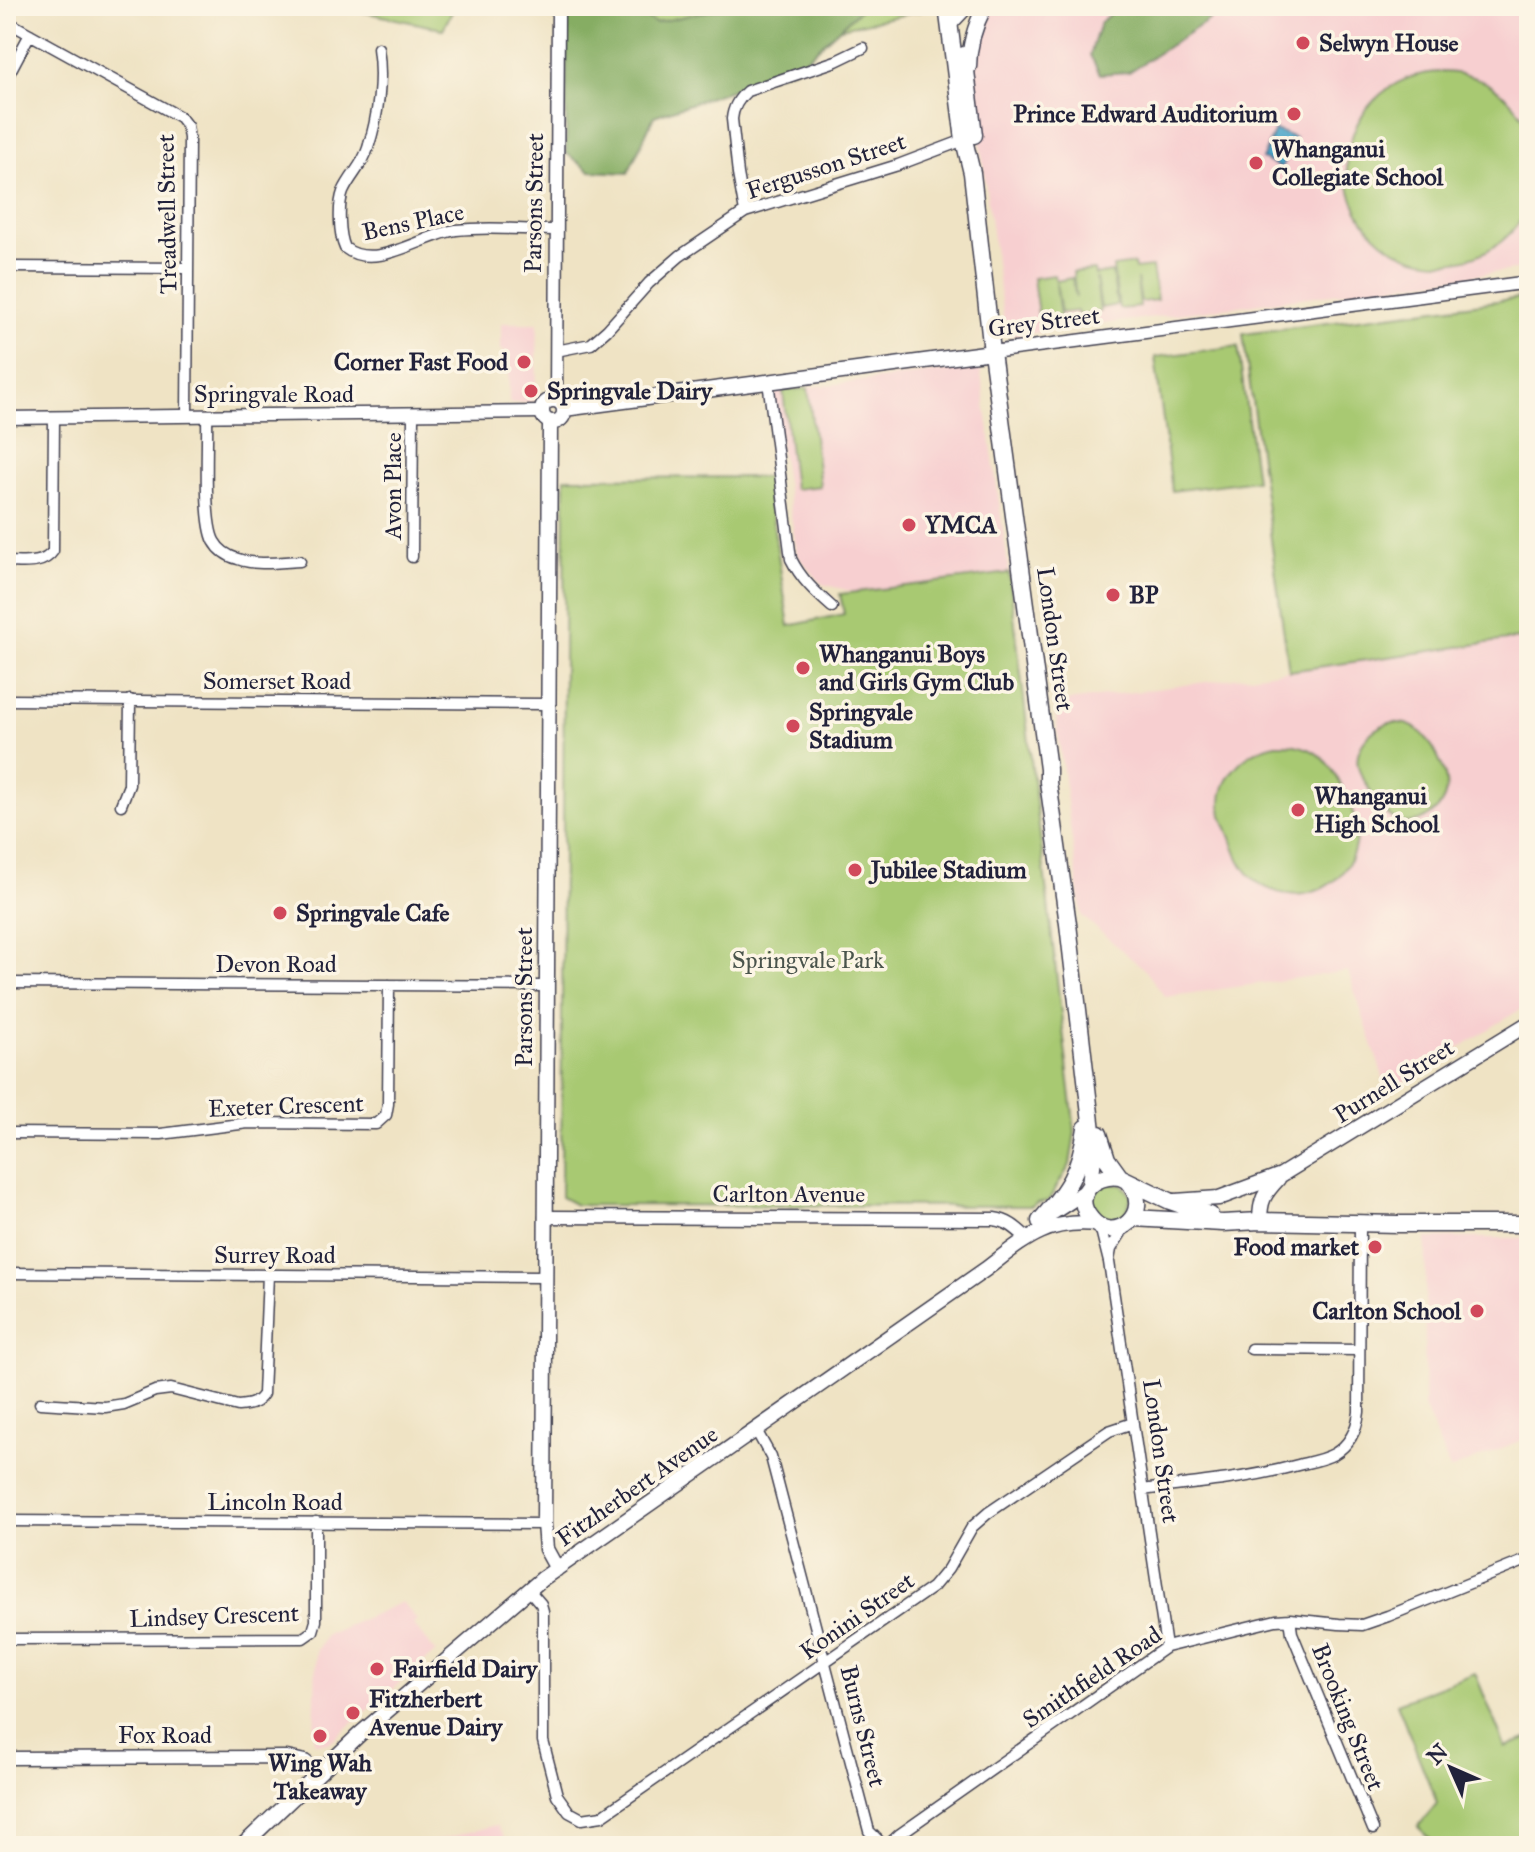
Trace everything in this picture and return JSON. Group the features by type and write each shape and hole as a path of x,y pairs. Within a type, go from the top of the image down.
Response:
{"highway":[{"name":"London Street","path":"955,12 969,90 974,138 972,173"},
{"name":"London Street","path":"955,12 964,140 972,173 1094,1148 1088,1188"},
{"name":"London Street","path":"1089,1111 1107,1160 1124,1179"},
{"path":"1040,1221 1071,1183 1081,1155 1089,1111"},
{"path":"1124,1179 1134,1189 1138,1203 1130,1221 1119,1228 1098,1225 1087,1214 1084,1200 1088,1188 1103,1177 1111,1176 1124,1179 1206,1215 1239,1221"},
{"path":"1130,1221 1529,1224"}],"main road":[{"path":"969,90 970,47 985,6"},
{"name":"Grey Street","path":"560,404 992,352"},
{"path":"546,417 554,422 561,419 560,404"},
{"name":"Parsons Street","path":"546,417 548,704 544,1524 546,1549 557,1569"},
{"name":"Purnell Street","path":"1170,1201 1219,1198 1281,1175 1529,1023"},
{"name":"Purnell Street","path":"1260,1221 1265,1193 1281,1175"},
{"path":"1027,1238 1040,1221 1088,1188"},
{"name":"Fitzherbert Avenue","path":"242,1846 360,1734 557,1569 1027,1238 1061,1224 1079,1222 1098,1225"}],"street":[{"name":"Parsons Street","path":"558,6 555,230 556,351 560,404"},
{"name":"Treadwell Street","path":"6,21 185,121 189,138 187,416"},
{"path":"6,79 30,34"},
{"name":"Bens Place","path":"378,48 381,70 369,144 363,162 342,195 341,232 345,248 356,255 382,254 456,230 555,230"},
{"path":"745,212 732,119 737,102 747,91 836,61 863,48"},
{"name":"Fergusson Street","path":"556,351 591,344 649,283 680,256 745,212 898,165 964,140"},
{"path":"6,267 188,268"},
{"name":"Grey Street","path":"992,352 1529,282"},
{"path":"768,381 791,559 807,585 832,607"},
{"name":"Avon Place","path":"412,557 413,415"},
{"path":"207,416 208,508 210,529 216,545 221,551 242,561 300,561"},
{"path":"6,562 43,561 53,551 54,417"},
{"name":"Springvale Road","path":"6,418 546,417"},
{"name":"Somerset Road","path":"6,700 548,704"},
{"path":"121,805 129,785 130,700"},
{"name":"Devon Road","path":"6,983 546,986"},
{"name":"Exeter Crescent","path":"6,1133 161,1134 248,1123 376,1124 386,1115 388,1104 389,985"},
{"name":"Carlton Avenue","path":"545,1217 995,1219 1013,1225 1027,1238"},
{"path":"1109,1262 1111,1249 1130,1221"},
{"path":"1143,1490 1259,1475 1334,1454 1349,1441 1358,1423 1360,1222"},
{"name":"London Street","path":"1098,1225 1109,1262 1166,1647"},
{"name":"Surrey Road","path":"6,1273 544,1277"},
{"path":"40,1403 105,1407 171,1389 238,1406 259,1401 263,1394 268,1275"},
{"path":"1251,1349 1358,1350"},
{"name":"Konini Street","path":"529,1590 543,1611 543,1741 557,1795 569,1812 582,1819 602,1816 933,1587 948,1569 972,1527 988,1513 1109,1431 1133,1423"},
{"name":"Burns Street","path":"756,1430 771,1457 869,1831 884,1846"},
{"name":"Lincoln Road","path":"6,1521 544,1524"},
{"name":"Lindsey Crescent","path":"6,1639 303,1638 313,1631 316,1621 316,1522"},
{"name":"Smithfield Road","path":"884,1846 1166,1647 1253,1624 1290,1619 1362,1625 1529,1559"},
{"name":"Brooking Street","path":"1290,1619 1292,1633 1373,1829"},
{"name":"Fox Road","path":"6,1758 287,1757 305,1761 320,1773"}],"shaded area":[{"name":"Whanganui Collegiate School","path":"997,6 1529,6 1529,268 1011,336 1005,331 969,57 977,26"},
{"path":"501,323 538,323 536,397 531,403 509,403 508,353 501,350"},
{"path":"980,367 1009,573 855,592 822,584 797,555 773,396 778,391"},
{"name":"Whanganui High School","path":"1529,637 1529,1004 1388,1092 1348,971 1165,997 1146,971 1082,916 1054,703"},
{"name":"Carlton School","path":"1426,1238 1529,1238 1529,1437 1450,1470 1424,1406"},
{"path":"402,1602 417,1620 413,1624 436,1652 334,1739 328,1743 314,1743 316,1651 326,1635"},
{"path":"497,1825 510,1846 420,1846 442,1839"}],"green space":[{"path":"336,6 455,6 443,29"},
{"path":"567,6 629,6 655,23 729,6 864,6 796,68 654,116 628,173 590,171 566,153"},
{"path":"632,6 920,6 921,11 724,53 639,22"},
{"path":"1118,6 1230,6 1129,72 1100,74 1090,55 1100,23"},
{"path":"1442,72 1478,79 1509,100 1530,131 1537,167 1530,203 1509,234 1478,255 1442,262 1406,255 1375,234 1354,203 1347,167 1354,131 1375,100 1406,79"},
{"path":"1134,264 1135,269 1152,267 1157,300 1141,302 1137,279 1140,307 1119,309 1113,267"},
{"path":"1094,270 1095,275 1112,272 1117,305 1101,308 1096,278 1100,312 1078,315 1077,311 1061,313 1056,283 1060,318 1039,321 1033,278 1054,275 1056,281 1072,278 1076,298 1073,272"},
{"path":"1529,297 1529,637 1289,671 1243,334"},
{"path":"1238,346 1256,480 1172,491 1155,357"},
{"path":"808,388 820,486 794,489 783,391"},
{"name":"Springvale Park","path":"766,477 789,626 844,614 840,594 1009,573 1075,1132 1070,1165 1048,1201 1032,1206 576,1205 561,1197 565,478"},
{"path":"1389,723 1408,725 1423,735 1445,775 1443,801 1433,813 1419,821 1400,822 1392,818 1373,796 1359,770 1358,754 1364,740"},
{"path":"1276,744 1303,747 1322,757 1341,786 1355,821 1356,839 1348,864 1335,880 1312,892 1290,894 1268,889 1259,883 1241,863 1222,815 1223,790 1234,769 1253,753"},
{"path":"1102,1183 1123,1185 1131,1196 1126,1216 1115,1223 1102,1221 1090,1206 1092,1193"},
{"path":"1475,1673 1505,1747 1529,1738 1529,1846 1438,1846 1418,1827 1437,1803 1397,1703"}],"water":[{"path":"1275,130 1295,138 1282,168 1262,159"}],"place":[{"name":"Selwyn House","path":"1303,43"},
{"name":"Prince Edward Auditorium","path":"1294,114"},
{"name":"Whanganui Collegiate School","path":"1256,163"},
{"name":"Corner Fast Food","path":"524,362"},
{"name":"Springvale Dairy","path":"531,391"},
{"name":"YMCA","path":"909,525"},
{"name":"BP","path":"1113,595"},
{"name":"Whanganui Boys and Girls Gym Club","path":"803,668"},
{"name":"Springvale Stadium","path":"793,726"},
{"name":"Whanganui High School","path":"1298,810"},
{"name":"Jubilee Stadium","path":"855,870"},
{"name":"Springvale Cafe","path":"280,913"},
{"name":"Food market","path":"1375,1247"},
{"name":"Carlton School","path":"1477,1311"},
{"name":"Fairfield Dairy","path":"377,1669"},
{"name":"Fitzherbert Avenue Dairy","path":"353,1713"},
{"name":"Wing Wah Takeaway","path":"320,1736"}]}
